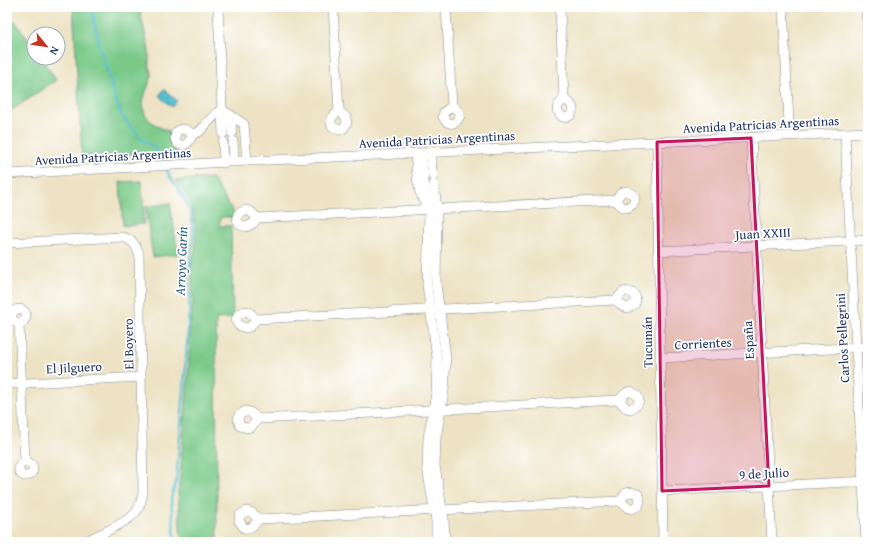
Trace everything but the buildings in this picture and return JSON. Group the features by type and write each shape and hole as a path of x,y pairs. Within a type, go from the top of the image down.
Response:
{"street":[{"path":"218,7 224,163"},
{"path":"333,7 338,111"},
{"path":"446,7 452,106"},
{"path":"560,7 564,99"},
{"path":"783,7 790,124"},
{"path":"866,7 868,42"},
{"path":"221,109 244,124 247,161"},
{"path":"193,134 199,132 221,109"},
{"path":"231,115 234,162"},
{"name":"Avenida Patricias Argentinas","path":"7,174 247,161 868,132"},
{"name":"Carlos Pellegrini","path":"845,133 856,348 866,481 866,542"},
{"name":"España","path":"751,138 772,542"},
{"name":"Tucumán","path":"657,142 663,542"},
{"path":"422,153 429,180 433,209 427,285 435,310 446,357 444,392 436,410 435,460 438,510 445,542"},
{"path":"422,153 421,197 433,209"},
{"path":"257,218 615,200"},
{"name":"El Boyero","path":"7,243 115,237 126,238 132,242 137,247 139,254 143,494 136,513 129,519 84,542"},
{"name":"Juan XXIII","path":"658,251 868,240"},
{"path":"256,319 616,300"},
{"path":"19,323 25,462"},
{"name":"Corrientes","path":"660,358 868,347"},
{"name":"El Jilguero","path":"7,384 142,377"},
{"path":"258,419 619,400"},
{"name":"9 de Julio","path":"662,491 866,481"},
{"path":"259,520 620,501"},
{"path":"436,542 436,521 438,510"}],"highlighted area":[{"path":"751,138 769,486 662,491 657,142"}],"green space":[{"path":"73,7 139,7 149,50 149,66 152,75 144,99 144,111 152,122 169,131 171,145 177,153 82,156"},
{"path":"15,21 26,37 26,66 46,66 56,80 12,110 7,103 7,27"},
{"path":"212,178 234,213 233,217 221,217 219,226 231,226 233,318 216,319 217,542 181,542 178,492 193,300 191,265 195,250 196,228 189,200 176,180"},
{"path":"142,181 144,224 123,226 120,182"},
{"path":"170,203 178,254 153,257 145,207"}],"water":[{"path":"164,89 177,101 172,107 159,96"}],"waterway":[{"name":"Arroyo Garín","path":"91,7 99,44 122,116 141,139 154,147 164,163"},
{"name":"Arroyo Garín","path":"166,168 184,198 191,213 193,224 193,238 188,276 190,298 184,390 176,482 171,498 175,542"}]}
